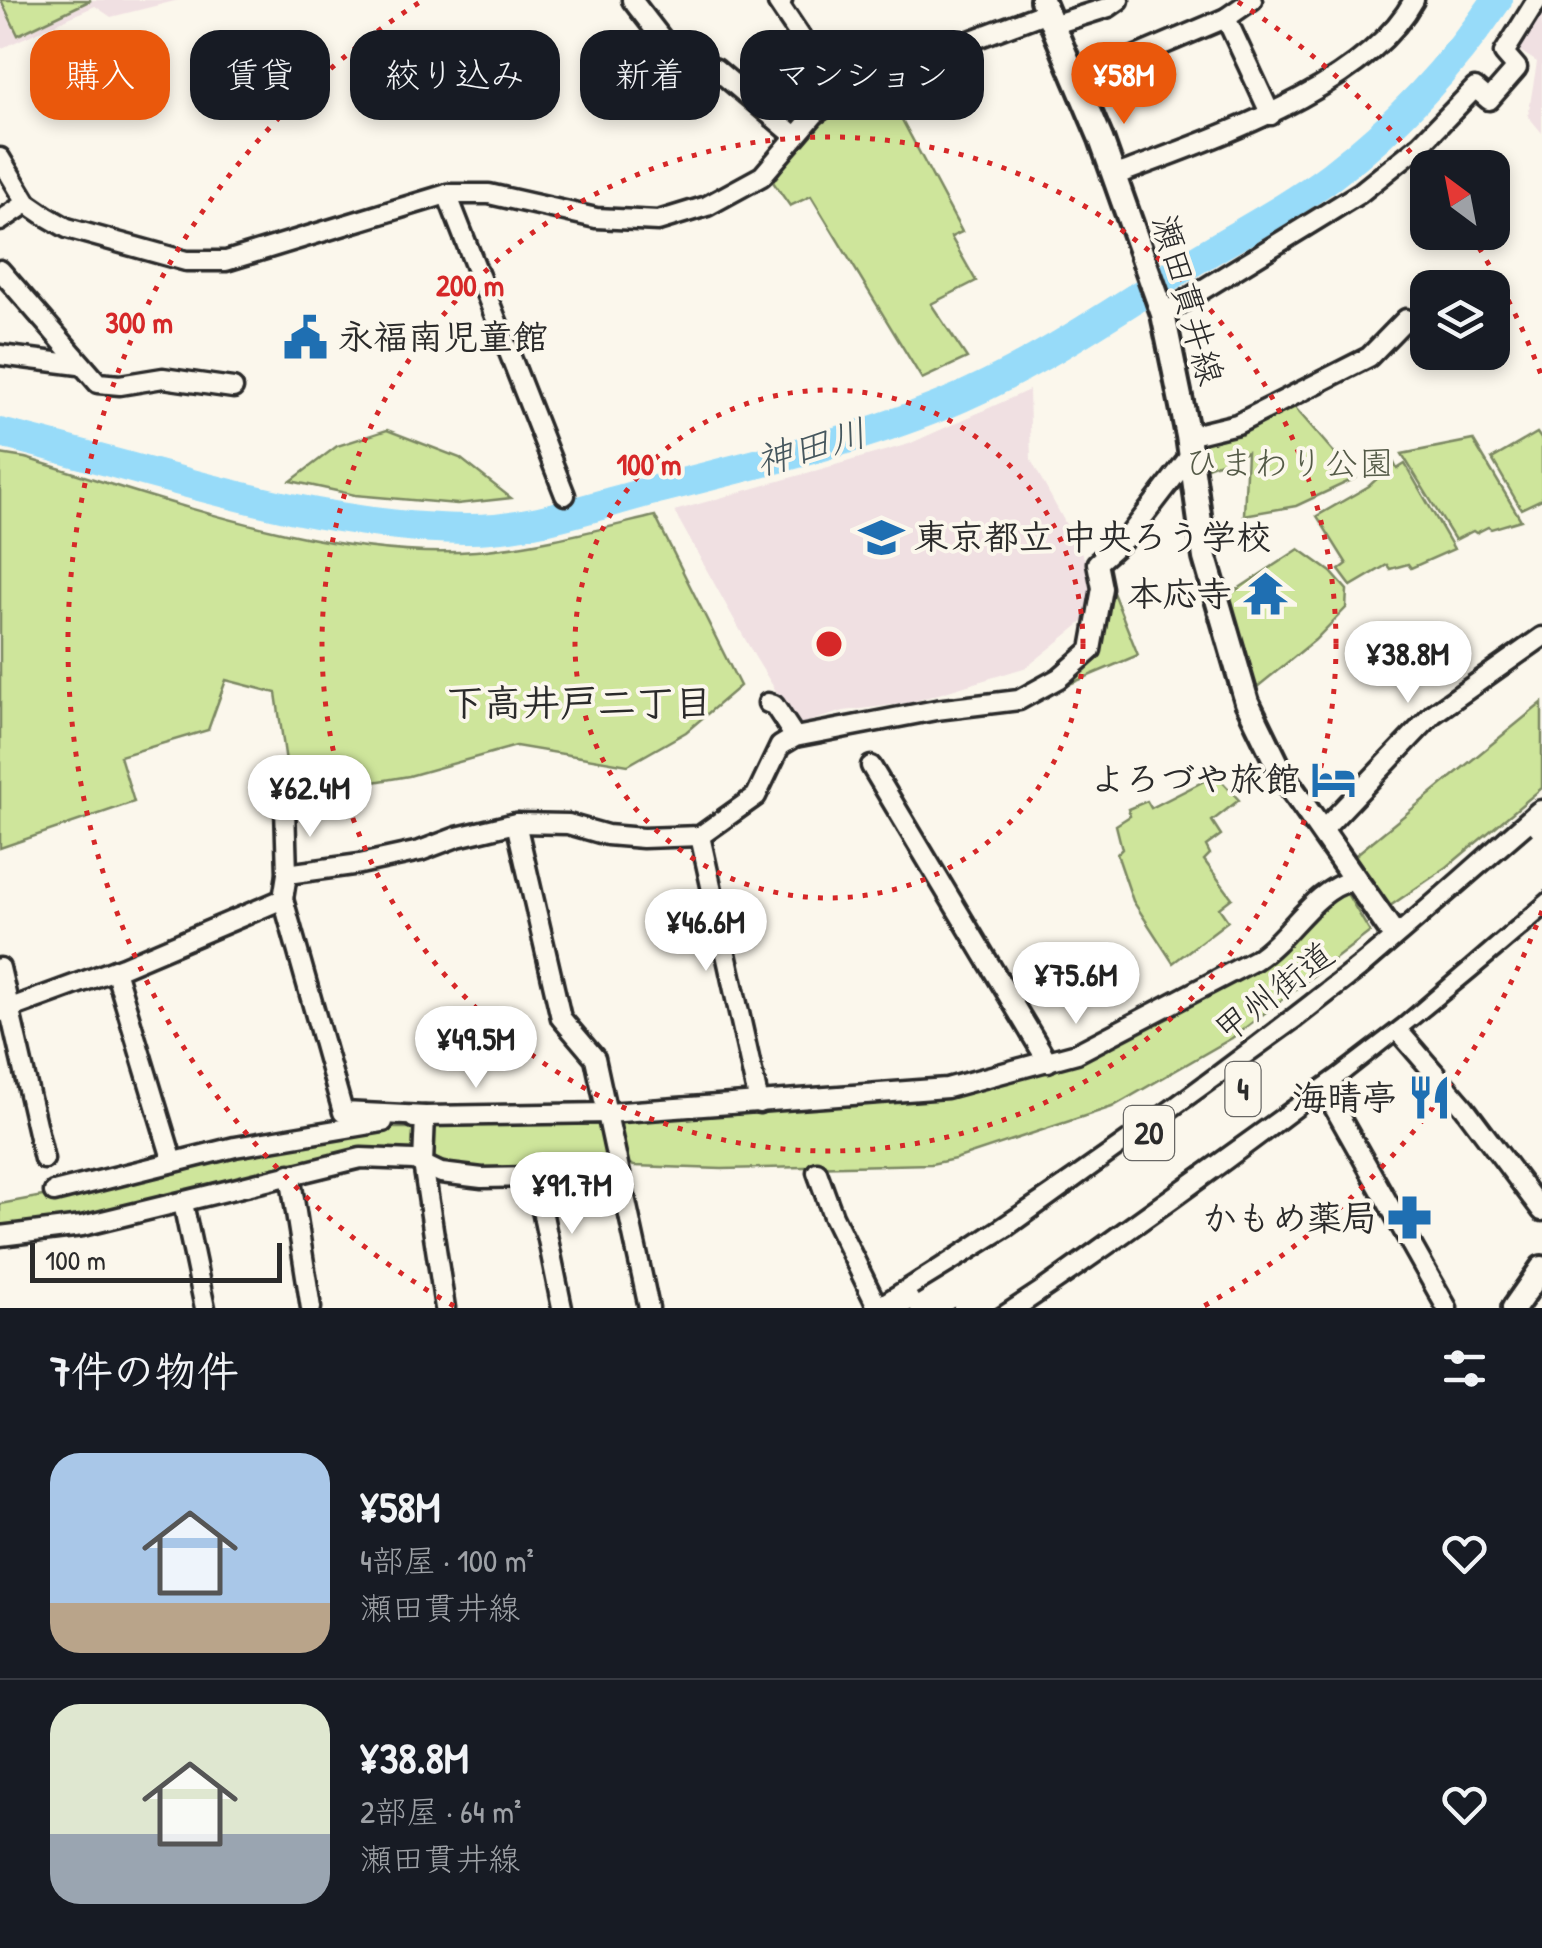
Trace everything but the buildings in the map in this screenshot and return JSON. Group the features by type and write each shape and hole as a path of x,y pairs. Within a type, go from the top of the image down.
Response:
{"highway":[{"name":"甲州街道","path":"887,1308 1002,1238 1232,1072 1393,934 1542,814"},
{"name":"4","path":"925,1308 1019,1250 1311,1039 1542,846"},
{"name":"4","path":"968,1308 1321,1058 1389,1006 1542,874"},
{"name":"20","path":"1006,1308 1110,1238 1321,1084 1542,900"}],"main road":[{"name":"瀬田貫井線","path":"1047,12 1114,176 1159,305 1189,446 1204,558 1247,702 1284,776 1357,886 1436,991"},
{"path":"1514,1308 1542,1268"}],"street":[{"path":"632,0 673,53 716,70 795,136"},
{"path":"782,0 778,3 796,30"},
{"path":"984,36 1047,12 1109,7 1119,0"},
{"path":"1077,81 1226,18 1252,0"},
{"path":"1159,305 1254,262 1360,193 1421,144 1476,88 1489,100 1517,68 1504,53 1537,0"},
{"path":"1114,176 1271,114 1335,78 1382,40 1405,4"},
{"path":"1226,18 1271,114"},
{"path":"0,158 27,203 67,228 202,262 226,262 447,194 489,194 596,218 658,221 707,206 762,176 810,120"},
{"path":"447,194 565,495"},
{"path":"0,221 27,203"},
{"path":"0,270 98,383 120,385 162,378 233,388"},
{"path":"288,874 420,851 457,837 516,823 568,824 607,835 643,838 700,836 756,796 780,746 795,737 936,710 1019,700 1059,678 1091,650 1101,600 1097,562 1130,534 1189,446 1370,358 1406,319"},
{"path":"0,355 79,365"},
{"path":"1321,832 1433,714 1542,637"},
{"path":"768,703 774,705 795,737"},
{"path":"871,766 1048,1062"},
{"path":"285,807 288,874 284,899 343,1112 425,1116 608,1113 947,1088 1076,1053 1273,949 1336,884 1357,886"},
{"path":"516,823 561,1018 595,1058 649,1308"},
{"path":"700,836 759,1103"},
{"path":"6,1011 284,899"},
{"path":"0,968 6,1011 44,1159"},
{"path":"115,970 173,1162"},
{"path":"1393,1026 1464,1107 1542,1211"},
{"path":"1321,1084 1447,1308"},
{"path":"54,1192 282,1137 425,1116"},
{"path":"425,1116 424,1163 445,1308"},
{"path":"0,1236 82,1226 361,1158 424,1163 441,1172 482,1178 620,1174"},
{"path":"817,1172 833,1216 878,1308"},
{"path":"290,1174 311,1308"},
{"path":"534,1176 562,1308"},
{"path":"183,1203 205,1308"}],"shaded area":[{"path":"0,0 179,0 111,17 95,6 42,30 30,30 30,35 0,49"},
{"path":"1542,4 1542,133 1528,116 1537,62 1517,49"},
{"name":"東京都立 中央ろう学校","path":"1029,390 1031,460 1087,563 1092,600 1085,620 1027,667 909,703 844,711 797,725 674,511 909,444"}],"green space":[{"path":"1,0 91,0 18,35"},
{"path":"826,120 902,120 962,232 951,237 976,281 931,304 967,358 922,379 811,196 790,206 773,182"},
{"name":"ひまわり公園","path":"1291,403 1356,478 1296,506 1244,515 1247,452 1202,469 1200,446"},
{"path":"387,430 460,458 511,498 457,504 355,495 291,481 337,446"},
{"path":"1537,433 1542,440 1542,499 1521,509 1492,459"},
{"path":"1473,440 1521,520 1473,531 1455,540 1402,454"},
{"path":"0,454 248,524 363,547 420,552 498,549 655,516 740,686 686,732 628,765 516,746 409,776 291,796 276,693 226,680 208,730 120,756 134,802 0,848"},
{"path":"1394,463 1397,469 1405,464 1454,549 1411,568 1408,564 1390,569 1387,565 1351,586 1339,570 1347,564 1317,516 1369,486"},
{"path":"1299,549 1331,572 1347,590 1346,608 1315,640 1256,688 1249,677 1227,596"},
{"path":"1106,590 1112,590 1138,655 1065,686 1061,681 1094,652"},
{"path":"1542,703 1542,788 1447,867 1387,908 1352,858"},
{"path":"1216,775 1239,800 1212,821 1221,835 1206,846 1210,854 1204,860 1232,898 1219,908 1228,921 1173,963 1133,901 1117,854 1122,849 1116,825 1130,816 1128,809 1147,801 1151,808"},
{"path":"1336,892 1346,892 1370,932 1232,1038 1112,1107 931,1164 722,1169 634,1166 624,1162 617,1123 628,1115 858,1102 1078,1058 1260,963"},
{"path":"434,1120 603,1125 610,1162 483,1170 431,1159"},
{"path":"366,1128 419,1128 418,1154 0,1232 0,1204 96,1186 261,1143"}],"waterway":[{"name":"神田川","path":"0,433 288,508 406,526 466,529 540,521 839,441 943,405 1007,375 1314,188 1378,137 1421,94 1497,0"}],"place":[{"name":"永福南児童館","path":"305,337"},
{"name":"東京都立 中央ろう学校","path":"881,537"},
{"name":"本応寺","path":"1265,594"},
{"name":"よろづや旅館","path":"1333,779"},
{"name":"海晴亭","path":"1430,1098"},
{"name":"かもめ薬局","path":"1410,1218"}],"district":[{"name":"下高井戸二丁目","path":"579,703"}]}
